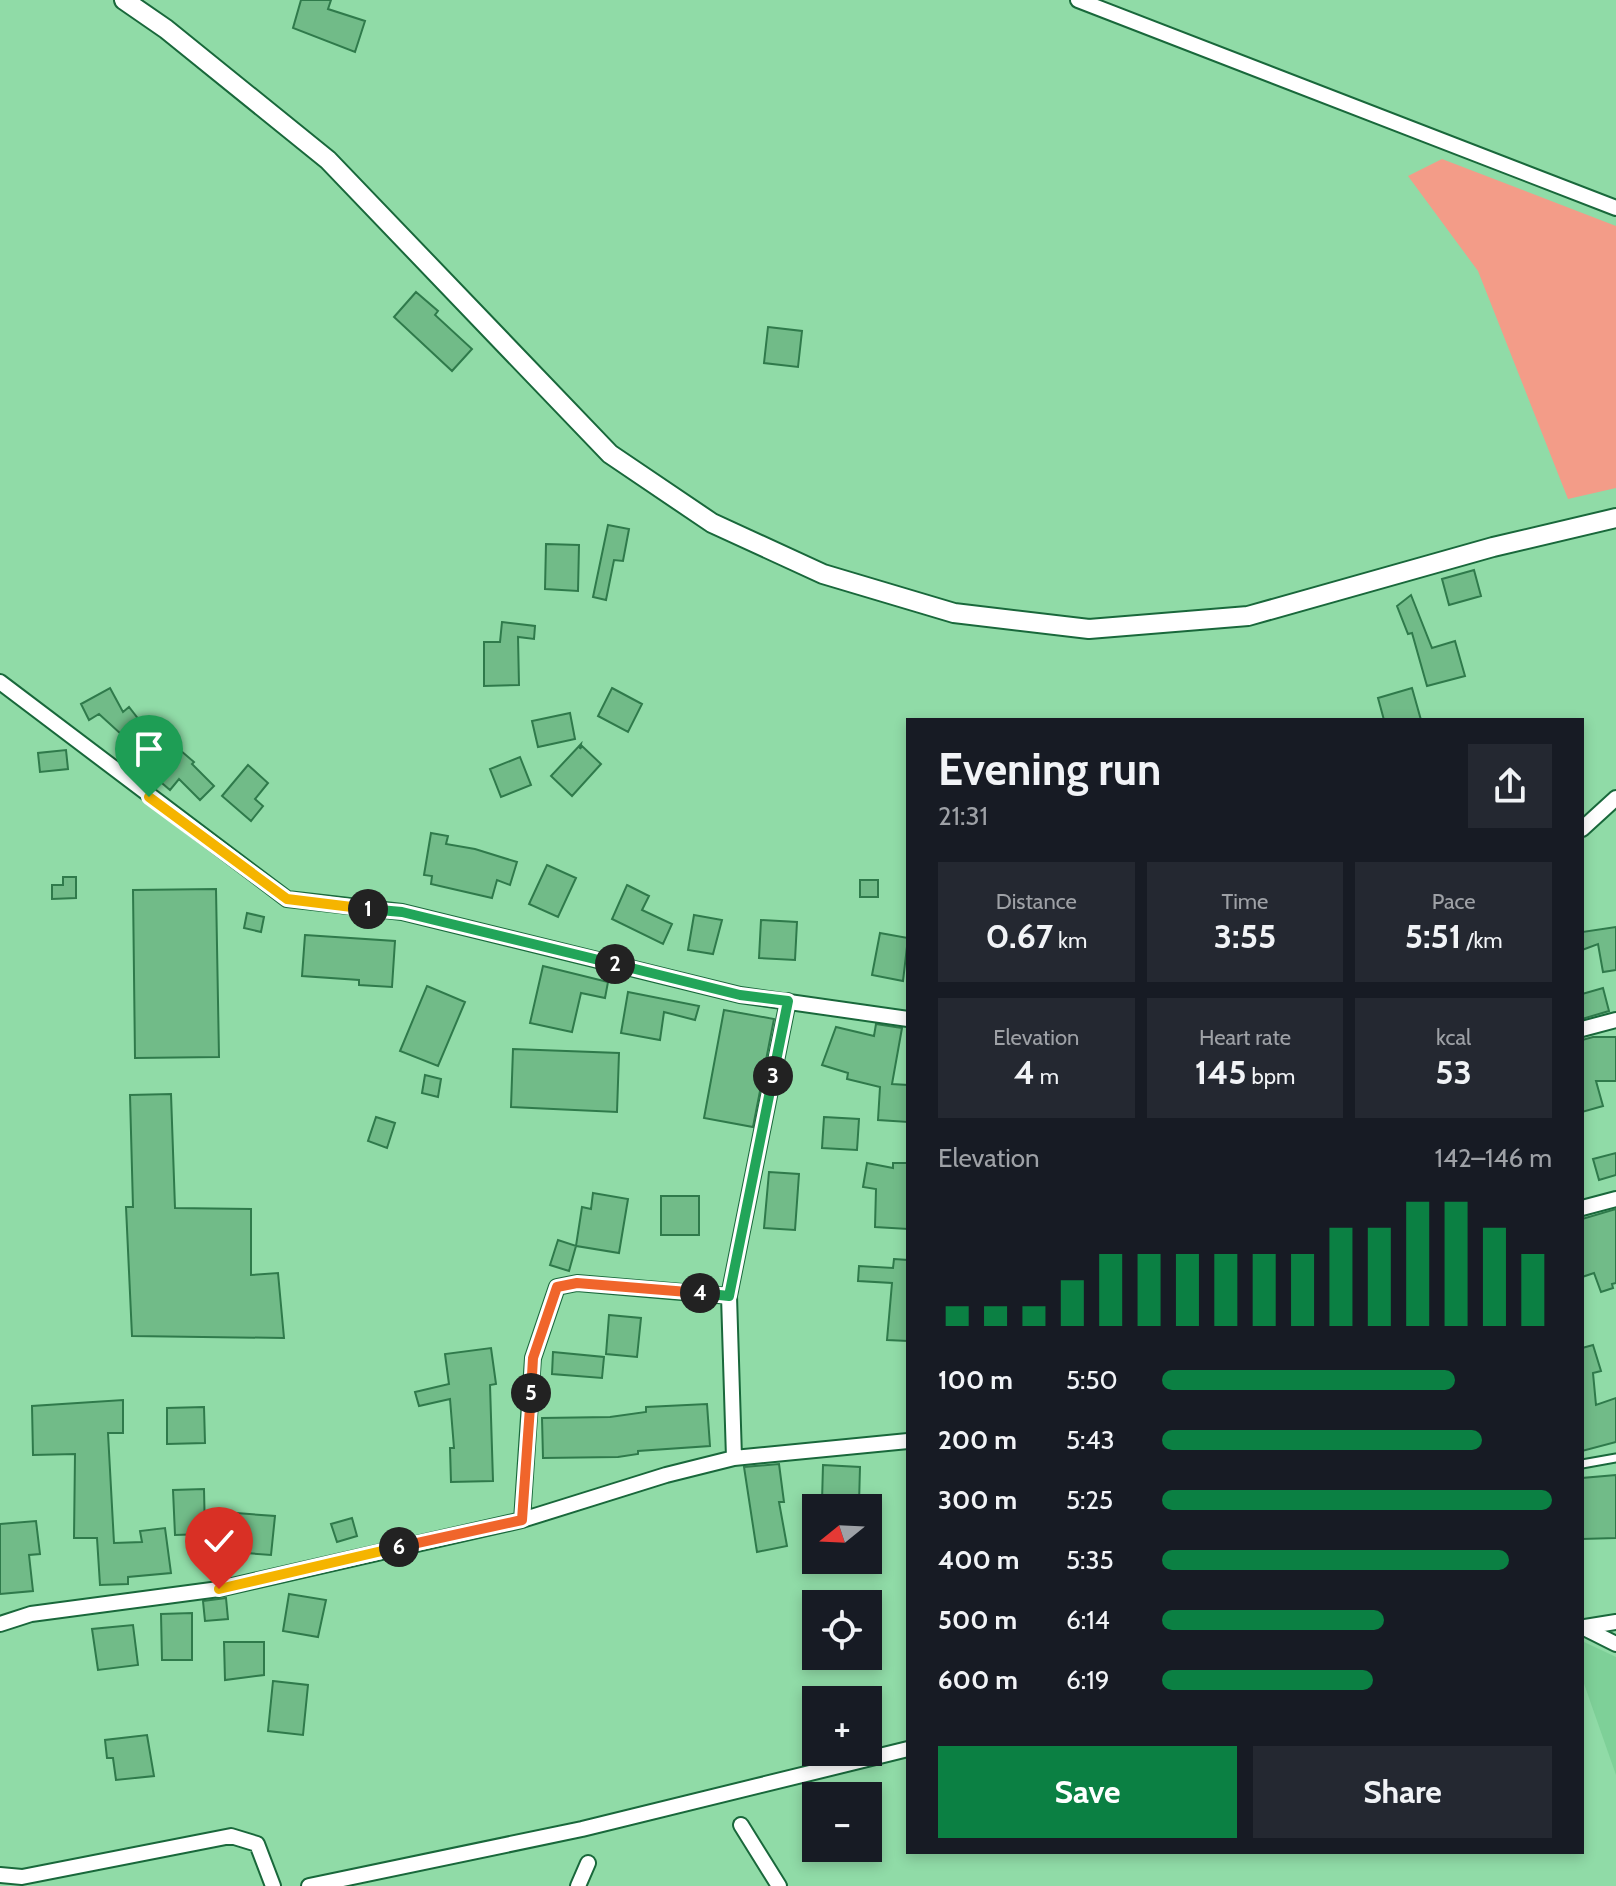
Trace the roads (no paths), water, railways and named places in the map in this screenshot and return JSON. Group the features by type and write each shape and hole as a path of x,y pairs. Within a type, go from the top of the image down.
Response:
{"street":[{"path":"124,0 166,29 328,160 610,454 712,523 823,574 954,613 1089,629 1248,616 1493,547 1616,518"},
{"path":"1078,0 1616,208"},
{"path":"0,682 287,899 402,912 740,995 906,1019"},
{"path":"1584,827 1616,798"},
{"path":"734,1458 729,1296 788,1001"},
{"path":"1584,1028 1616,1020"},
{"path":"1584,1207 1616,1199"},
{"path":"522,1520 533,1358 557,1287 577,1283 729,1296"},
{"path":"0,1624 31,1614 219,1589 522,1520 666,1475 734,1458 906,1441"},
{"path":"1584,1627 1616,1622"},
{"path":"1584,1628 1616,1644"},
{"path":"309,1886 582,1829 906,1749"},
{"path":"741,1825 779,1886"},
{"path":"0,1875 16,1882 231,1836 257,1844 273,1886"},
{"path":"578,1886 588,1863"}],"lane":[{"path":"1584,1464 1616,1458"}]}
